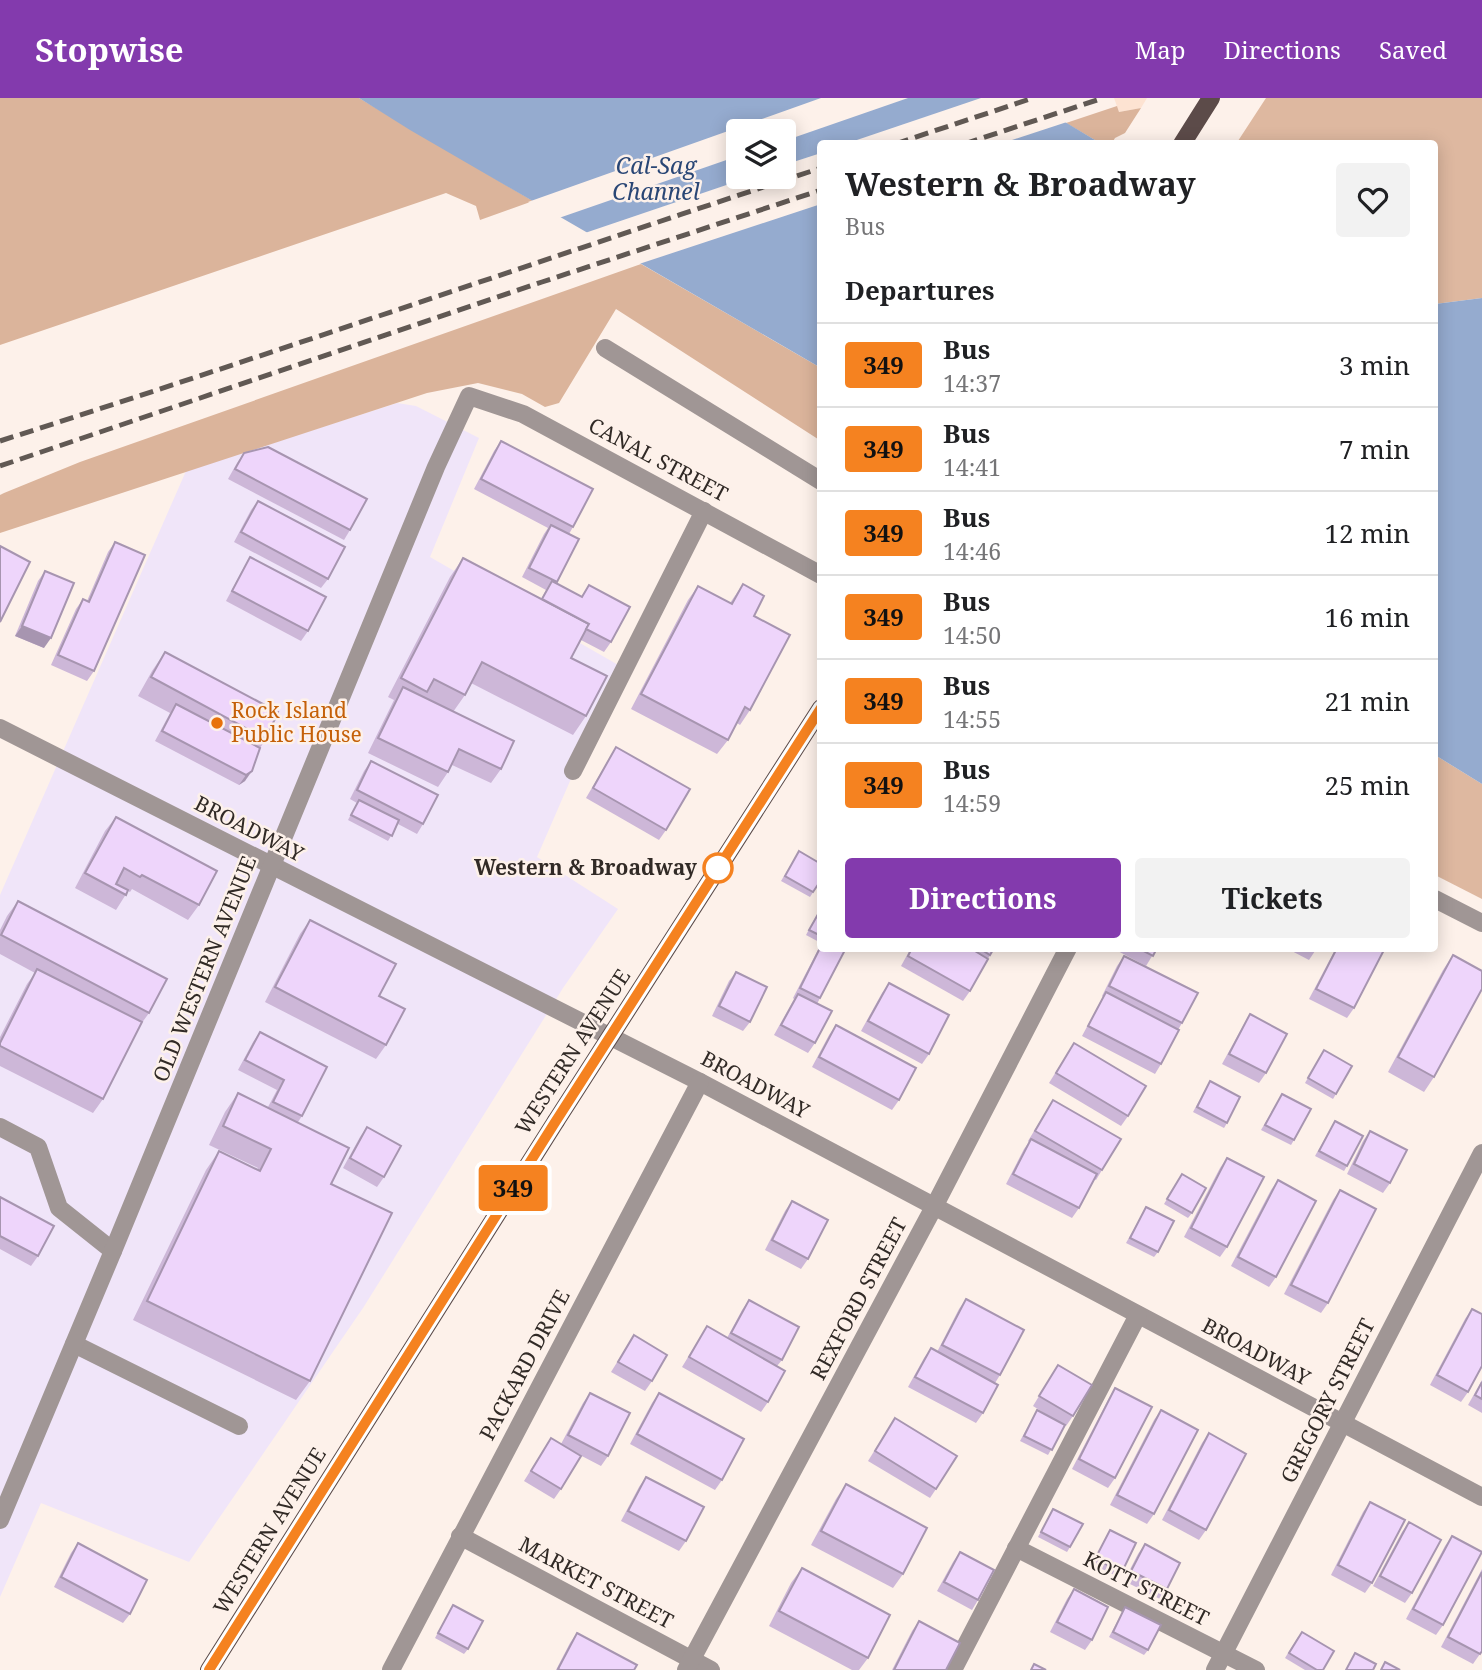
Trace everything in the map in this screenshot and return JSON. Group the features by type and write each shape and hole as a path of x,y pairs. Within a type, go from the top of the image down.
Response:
{"main road":[{"path":"1185,140 1211,98"},
{"name":"WESTERN AVENUE","path":"209,1670 817,714"}],"street":[{"path":"605,348 817,479"},
{"name":"CANAL STREET","path":"468,396 523,414 817,573"},
{"name":"OLD WESTERN AVENUE","path":"0,1521 114,1251 436,467 468,396"},
{"path":"573,771 704,511"},
{"name":"BROADWAY","path":"0,728 700,1082 1482,1497"},
{"path":"1438,901 1482,923"},
{"name":"REXFORD STREET","path":"689,1665 935,1205 1066,952"},
{"name":"PACKARD DRIVE","path":"391,1670 700,1082"},
{"path":"0,1127 38,1147 59,1208 114,1251"},
{"name":"GREGORY STREET","path":"1215,1670 1482,1153"},
{"path":"953,1670 1138,1315"},
{"path":"74,1344 239,1426"},
{"name":"MARKET STREET","path":"460,1536 689,1665 711,1670"},
{"name":"KOTT STREET","path":"1016,1548 1256,1670"}],"shaded area":[{"path":"0,98 359,98 533,201 480,220 476,206 446,193 0,345"},
{"path":"1114,98 1147,98 1141,108 1119,112"},
{"path":"1266,98 1482,98 1482,298 1438,304 1438,140 1239,140"},
{"path":"1117,106 1119,112 1141,108 1125,133 1114,140 1095,140 1066,123"},
{"path":"641,264 817,366 817,438 616,309 559,403 545,407 522,394 478,383 427,393 0,533 0,495 80,462"},
{"path":"397,403 416,406 479,438 430,557 620,666 537,857 618,909 563,988 363,1308 189,1562 41,1503 0,1597 0,895 186,471"},
{"path":"1438,757 1482,784 1482,899 1438,877"}],"water":[{"name":"Cal-Sag Channel","path":"359,98 1025,98 1095,140 817,140 817,366"},
{"path":"1482,298 1482,784 1438,757 1438,304"}],"pier":[{"path":"821,98 908,98 796,137 796,119 762,119"},
{"path":"981,98 1032,98 1070,121 1012,140 857,140"},
{"path":"726,132 726,160 556,219 528,202"},
{"path":"817,154 817,205 636,265 582,234 726,185 726,189 796,189 796,161"}],"building":[{"path":"501,441 593,489 573,527 481,479"},
{"path":"268,447 367,499 350,530 235,469 244,453"},
{"path":"258,501 345,547 328,579 241,532"},
{"path":"551,525 579,539 557,582 529,568"},
{"path":"115,542 145,555 94,671 58,655 83,599 89,602"},
{"path":"0,546 30,562 0,622"},
{"path":"250,557 326,597 308,631 232,591"},
{"path":"463,558 589,624 571,658 607,676 586,716 482,662 465,695 434,679 427,692 401,678"},
{"path":"45,571 74,583 51,638 22,626"},
{"path":"552,581 582,597 589,585 630,607 611,642 586,629 589,624 542,599"},
{"path":"743,584 764,596 754,616 790,635 750,710 745,707 728,740 641,694 698,586 732,604"},
{"path":"165,652 278,712 266,739 151,677"},
{"path":"403,687 514,741 501,769 459,749 448,772 378,738"},
{"path":"176,704 260,748 252,771 246,775 162,731"},
{"path":"616,747 690,789 666,830 593,788"},
{"path":"371,761 438,795 423,824 357,790"},
{"path":"359,800 399,820 392,836 351,815"},
{"path":"116,817 217,871 199,905 124,868 116,884 128,890 126,895 85,873"},
{"path":"799,851 817,862 817,886 813,892 785,876"},
{"path":"18,901 167,979 149,1013 1,935"},
{"path":"817,916 817,934 809,930"},
{"path":"310,920 396,964 379,996 405,1009 386,1045 275,987"},
{"path":"818,952 844,952 820,998 800,988"},
{"path":"910,952 977,952 988,959 970,991 908,956"},
{"path":"1335,952 1383,952 1354,1008 1316,989"},
{"path":"1453,955 1482,971 1482,989 1434,1077 1398,1057"},
{"path":"1124,956 1198,993 1182,1023 1109,986"},
{"path":"37,969 142,1022 103,1099 0,1046"},
{"path":"736,972 767,987 750,1022 719,1006"},
{"path":"889,983 949,1015 929,1054 868,1021"},
{"path":"1106,992 1179,1030 1161,1064 1088,1026"},
{"path":"798,994 832,1011 815,1043 781,1025"},
{"path":"1250,1014 1287,1034 1266,1073 1229,1054"},
{"path":"836,1025 916,1068 899,1100 819,1057"},
{"path":"260,1032 327,1067 302,1116 273,1102 284,1080 245,1060"},
{"path":"1074,1043 1146,1086 1128,1116 1056,1073"},
{"path":"1324,1050 1352,1066 1336,1094 1308,1078"},
{"path":"1210,1081 1240,1097 1227,1123 1197,1107"},
{"path":"238,1093 349,1148 331,1184 392,1213 310,1381 147,1301 219,1151 260,1171 271,1149 223,1126"},
{"path":"1282,1094 1311,1109 1294,1140 1265,1125"},
{"path":"1053,1100 1121,1139 1102,1170 1035,1131"},
{"path":"1335,1121 1363,1136 1347,1166 1319,1151"},
{"path":"367,1127 401,1146 384,1177 350,1158"},
{"path":"1370,1131 1407,1150 1390,1183 1354,1164"},
{"path":"1031,1139 1097,1174 1079,1208 1013,1174"},
{"path":"1227,1158 1264,1177 1227,1247 1191,1228"},
{"path":"1182,1174 1206,1188 1192,1213 1167,1199"},
{"path":"1278,1180 1316,1201 1276,1277 1238,1257"},
{"path":"1340,1190 1376,1209 1328,1303 1291,1285"},
{"path":"0,1197 54,1226 38,1256 0,1236"},
{"path":"792,1201 828,1220 808,1259 772,1240"},
{"path":"1146,1207 1174,1221 1158,1252 1130,1238"},
{"path":"966,1299 1024,1330 1000,1375 942,1345"},
{"path":"749,1300 799,1327 782,1360 731,1333"},
{"path":"1472,1309 1482,1314 1482,1366 1468,1392 1437,1375"},
{"path":"707,1326 785,1371 768,1402 689,1357"},
{"path":"634,1335 667,1355 652,1381 618,1362"},
{"path":"931,1348 998,1385 983,1413 915,1377"},
{"path":"1058,1365 1092,1385 1073,1416 1039,1396"},
{"path":"1482,1382 1482,1399 1475,1395"},
{"path":"1115,1388 1152,1407 1115,1478 1079,1459"},
{"path":"590,1393 630,1413 608,1456 568,1435"},
{"path":"659,1393 744,1439 722,1480 637,1434"},
{"path":"1037,1410 1065,1425 1052,1450 1024,1436"},
{"path":"1161,1410 1198,1430 1154,1514 1117,1495"},
{"path":"895,1418 957,1456 936,1489 875,1451"},
{"path":"1209,1433 1246,1454 1206,1530 1169,1510"},
{"path":"551,1438 581,1456 561,1489 531,1471"},
{"path":"646,1477 704,1507 686,1541 628,1511"},
{"path":"846,1484 927,1528 903,1574 821,1531"},
{"path":"1370,1502 1405,1520 1372,1583 1338,1565"},
{"path":"1053,1509 1083,1524 1070,1547 1041,1532"},
{"path":"1409,1522 1441,1540 1412,1593 1380,1576"},
{"path":"1110,1530 1136,1543 1122,1572 1095,1559"},
{"path":"1452,1536 1482,1552 1443,1625 1413,1609"},
{"path":"78,1543 147,1580 130,1614 61,1577"},
{"path":"1145,1544 1180,1563 1167,1589 1131,1571"},
{"path":"960,1552 994,1570 978,1600 944,1582"},
{"path":"802,1568 890,1615 868,1658 779,1611"},
{"path":"1482,1572 1482,1651 1480,1654 1448,1637"},
{"path":"1074,1589 1108,1607 1092,1640 1057,1622"},
{"path":"453,1605 483,1621 468,1649 438,1633"},
{"path":"1125,1607 1161,1625 1148,1650 1113,1632"},
{"path":"919,1621 960,1643 946,1670 894,1670"},
{"path":"1302,1632 1334,1651 1323,1670 1317,1670 1289,1653"},
{"path":"577,1633 637,1665 634,1670 558,1669"},
{"path":"1355,1653 1376,1664 1373,1670 1346,1670"},
{"path":"1385,1662 1400,1670 1381,1670"},
{"path":"1034,1664 1046,1670 1031,1670"}],"railway":[{"path":"907,140 1033,98"},
{"path":"976,140 1103,98"},
{"path":"0,441 817,169"},
{"path":"0,466 817,191"}],"bus line":[{"name":"349","path":"209,1670 817,714"}],"place":[{"name":"Rock Island Public House","path":"217,723"},
{"name":"Western & Broadway","path":"718,868"}]}
